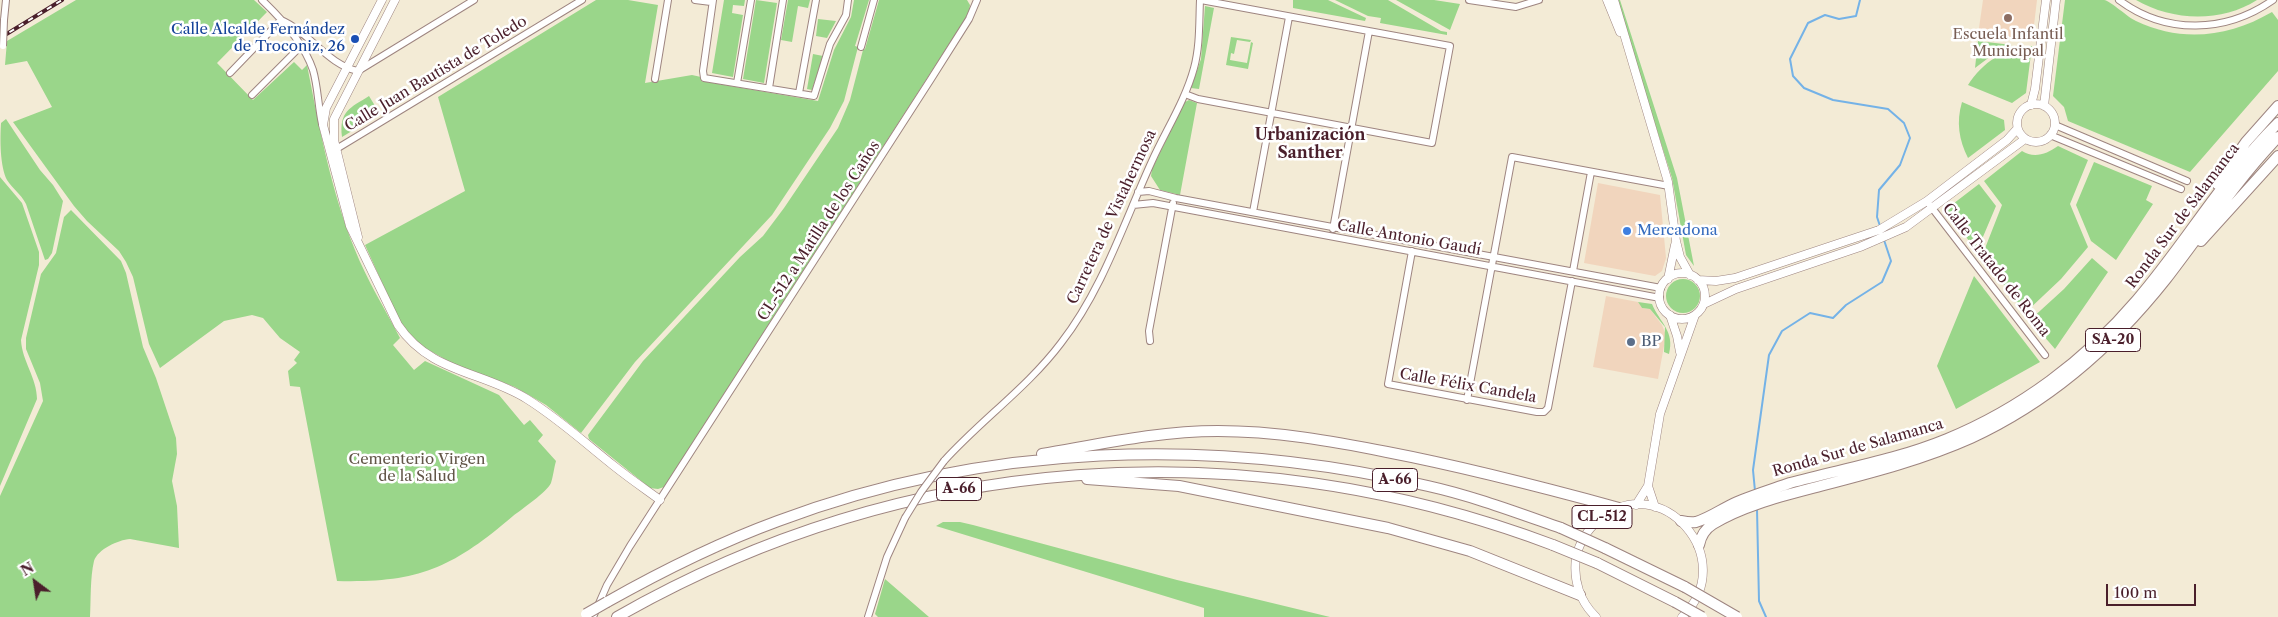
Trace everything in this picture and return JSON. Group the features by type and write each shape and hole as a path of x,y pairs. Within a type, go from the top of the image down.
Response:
{"highway":[{"path":"2173,255 2210,193 2246,142 2278,106"},
{"name":"Ronda Sur de Salamanca","path":"1881,465 1946,439 1994,416 2042,386 2083,355 2103,337 2138,299 2228,180 2252,150 2278,123"},
{"name":"Ronda Sur de Salamanca","path":"1681,521 1696,522 1768,496 1881,465 1925,456 2000,424 2047,394 2090,362 2110,343 2166,279 2230,192 2278,137"},
{"path":"2166,279 2185,261 2278,156"},
{"path":"916,480 968,466 1132,438 1190,432 1251,432 1356,445 1446,463 1619,508"},
{"name":"A-66","path":"587,616 607,602 698,554 763,527 830,503 916,480 1026,461 1100,455 1224,456 1323,466 1430,486 1561,528 1685,587 1737,617"},
{"name":"A-66","path":"617,617 661,592 755,549 815,527 876,508 967,488 1068,474 1168,471 1275,477 1324,484 1425,504 1553,545 1597,564 1702,617"},
{"path":"876,508 1036,482 1085,478 1170,485 1331,515 1429,538 1580,595"},
{"name":"Ronda Sur de Salamanca","path":"1699,545 1703,532 1712,524 1747,503"}],"main road":[{"path":"382,0 326,108 322,125 333,151 356,222 360,247 398,325 406,337 434,360 511,390 561,422 614,466 660,500"},
{"path":"333,151 333,125 337,112 395,0"},
{"path":"1608,0 1618,13"},
{"path":"1608,0 1626,45"},
{"path":"1614,0 1669,186 1676,241 1680,257 1690,275 1698,280 1716,281 1735,278 1856,239 1900,219 1927,201 2007,140 2017,129 2019,114 2024,108 2031,105 2044,106 2050,111 2055,125 2050,135 2044,140 2035,142 2026,140 2017,129"},
{"path":"2031,105 2036,90 2046,0"},
{"path":"2044,106 2056,0"},
{"path":"1698,280 1704,291 1704,304 1736,289 1860,248 1906,228 2026,140"},
{"path":"1668,279 1676,241"},
{"path":"1660,298 1661,288 1668,279 1674,275 1690,275"},
{"name":"CL-512","path":"1660,298 1665,311 1670,316 1677,336 1680,355"},
{"name":"CL-512","path":"1636,505 1648,486 1660,414 1695,315 1704,304"},
{"path":"1670,316 1683,319 1695,315"},
{"name":"CL-512","path":"1648,486 1655,507"},
{"name":"CL-512","path":"1596,617 1580,595 1575,573 1579,546 1593,525 1619,508 1636,505 1655,507 1668,512 1681,521 1699,545 1703,569 1700,588 1692,606 1682,617"}],"street":[{"path":"3,46 6,0"},
{"path":"262,0 281,20 300,46 312,69 322,125"},
{"path":"281,20 294,26 346,68 358,71 474,0"},
{"name":"Calle Juan Bautista de Toledo","path":"333,151 582,0"},
{"path":"655,79 668,0"},
{"path":"695,0 712,1 713,7 703,71 704,78 814,96 830,44 846,15 848,0"},
{"path":"737,83 751,0"},
{"path":"769,88 783,0"},
{"path":"799,93 816,0"},
{"path":"861,47 874,0"},
{"path":"970,0 974,8"},
{"name":"CL-512 a Matilla de los Caños","path":"587,616 916,102 974,8 977,0"},
{"path":"1185,94 1198,99 1432,143 1450,46 1200,0"},
{"name":"Carretera de Vistahermosa","path":"868,617 887,557 905,518 921,492 944,462 966,438 1044,364 1061,344 1098,285 1144,178 1185,94 1196,57 1200,0"},
{"path":"1469,0 1516,7 1540,0"},
{"path":"1514,0 1516,7"},
{"path":"2119,0 2144,16 2168,23 2195,26 2230,22 2247,16 2274,0 2278,5"},
{"path":"1253,212 1290,17"},
{"path":"230,73 281,20"},
{"path":"1332,237 1369,31"},
{"path":"252,95 300,46"},
{"path":"368,51 377,59"},
{"path":"318,103 337,112"},
{"path":"2055,125 2187,181"},
{"path":"2050,135 2181,189"},
{"path":"1467,400 1512,158 1669,186"},
{"path":"1573,271 1591,172"},
{"name":"Calle Antonio Gaudí","path":"1144,178 1160,193"},
{"name":"Calle Antonio Gaudí","path":"1138,192 1160,193 1176,198 1661,288"},
{"name":"Calle Antonio Gaudí","path":"1138,192 1153,203"},
{"path":"1150,341 1148,331 1176,198"},
{"name":"Calle Tratado de Roma","path":"1927,201 2045,355"},
{"name":"Calle Antonio Gaudí","path":"1133,205 1153,203 1660,298"},
{"name":"Calle Félix Candela","path":"1412,251 1388,384 1467,400 1544,412 1549,406 1572,282"}],"shaded area":[{"name":"Escuela Infantil Municipal","path":"1983,0 2037,0 2032,42 1978,35"},
{"path":"1598,183 1660,195 1666,258 1662,271 1655,276 1584,263"},
{"name":"BP","path":"1606,296 1638,302 1642,308 1650,309 1662,325 1666,335 1658,379 1593,367"}],"green space":[{"name":"Cementerio Virgen de la Salud","path":"76,0 254,0 267,12 217,63 253,100 294,62 302,70 307,65 326,158 339,205 360,261 400,338 393,345 414,370 425,361 499,395 524,425 530,420 543,435 538,441 556,461 551,483 545,491 471,548 433,569 391,579 337,581 300,387 290,386 288,371 297,363 294,360 300,352 280,338 263,318 252,315 224,321 160,368 149,344 133,277 126,262 119,251 74,206 13,122 52,107 27,61 5,65 7,41"},
{"path":"596,0 628,0 658,5 645,83 692,75 701,77 701,81 818,101 834,50 851,17 854,0 869,0 855,46 858,47 844,101 830,128 772,215 635,362 581,433 546,405 515,387 452,363 425,348 409,334 399,320 365,245 465,191 438,97"},
{"path":"724,0 745,0 744,6 733,5 732,13 743,15 733,77 712,73"},
{"path":"756,0 777,3 764,83 743,79"},
{"path":"788,0 810,0 808,8 798,6 792,42 781,40"},
{"path":"879,0 967,0 970,5 969,13 664,487 658,489 650,488 589,439 588,435 643,361 740,257 763,236 838,128 850,100"},
{"path":"1293,0 1328,0 1366,18 1365,21 1293,8"},
{"path":"1335,0 1388,0 1441,31 1447,32 1447,35 1380,23 1381,18 1368,16"},
{"path":"1396,0 1434,0 1460,4 1450,30"},
{"path":"1616,0 1620,0 1677,178 1694,266 1686,255 1672,178"},
{"path":"2065,0 2104,0 2136,21 2153,28 2188,34 2222,32 2239,27 2272,12 2278,20 2278,71 2190,172 2068,121 2064,107 2053,96"},
{"path":"2136,0 2257,0 2228,13 2196,16 2165,12"},
{"path":"1205,6 1214,8 1199,89 1191,88 1201,59"},
{"path":"818,19 836,21 827,38 816,36"},
{"path":"1231,37 1251,40 1250,42 1237,40 1234,54 1231,53 1230,60 1247,63 1251,42 1253,43 1248,69 1226,65"},
{"path":"1978,41 2012,45 1999,50 1975,68"},
{"path":"2032,46 2026,93 2012,103 1968,85 1980,69 2003,53"},
{"path":"813,54 823,56 812,90 807,89"},
{"path":"369,96 380,114 342,137 342,121 347,111"},
{"path":"1189,100 1197,103 1180,195 1160,190 1151,176 1152,169 1185,102"},
{"path":"1962,102 2004,120 2005,130 1968,158 1959,131"},
{"path":"6,119 63,201 52,253 45,260 26,204 7,180 3,168 1,123"},
{"path":"2058,146 2088,160 2070,204 2088,247 2061,279 2025,313 1982,256 2002,205 1984,181 2022,151 2036,155"},
{"path":"2094,162 2152,186 2146,200 2153,204 2116,260 2091,241 2076,205"},
{"path":"0,177 22,203 39,252 39,265 21,340 24,355 35,384 37,399 0,486"},
{"path":"1979,184 1996,206 1977,251 1945,210"},
{"path":"71,210 121,261 126,273 143,347 156,378 176,438 177,454 172,481 177,506 179,548 130,539 114,543 104,549 94,561 90,617 0,617 0,496 43,401 40,383 26,349 26,338 41,274 56,253 64,217"},
{"path":"2092,258 2108,272 2055,349 2030,320 2064,289"},
{"path":"1974,276 2040,362 1956,409 1937,366"},
{"path":"1683,279 1695,284 1700,296 1695,308 1683,313 1671,308 1666,296 1671,284"},
{"path":"1638,302 1652,304 1655,311 1666,328 1668,333 1670,339 1669,354 1664,352 1665,327 1650,309 1642,308"},
{"path":"943,522 960,522 973,525 1177,580 1330,617 1204,617 1204,608 936,526"},
{"path":"885,579 929,617 878,617 875,614"}],"waterway":[{"path":"1860,0 1856,16 1839,19 1825,15 1808,23 1790,59 1793,76 1804,88 1833,100 1888,109 1904,123 1910,138 1900,165 1879,190 1877,217 1880,226"},
{"path":"1755,491 1753,470 1769,355 1782,331 1810,313 1833,318 1846,305 1882,282 1891,261 1884,240"},
{"path":"1757,509 1759,601 1766,617"}],"railway":[{"path":"0,38 62,0"}],"place":[{"name":"Escuela Infantil Municipal","path":"2008,18"},
{"name":"Calle Alcalde Fernández de Troconiz, 26","path":"355,39"},
{"name":"Mercadona","path":"1627,231"},
{"name":"BP","path":"1631,342"}],"district":[{"name":"Urbanización Santher","path":"1310,144"}]}
